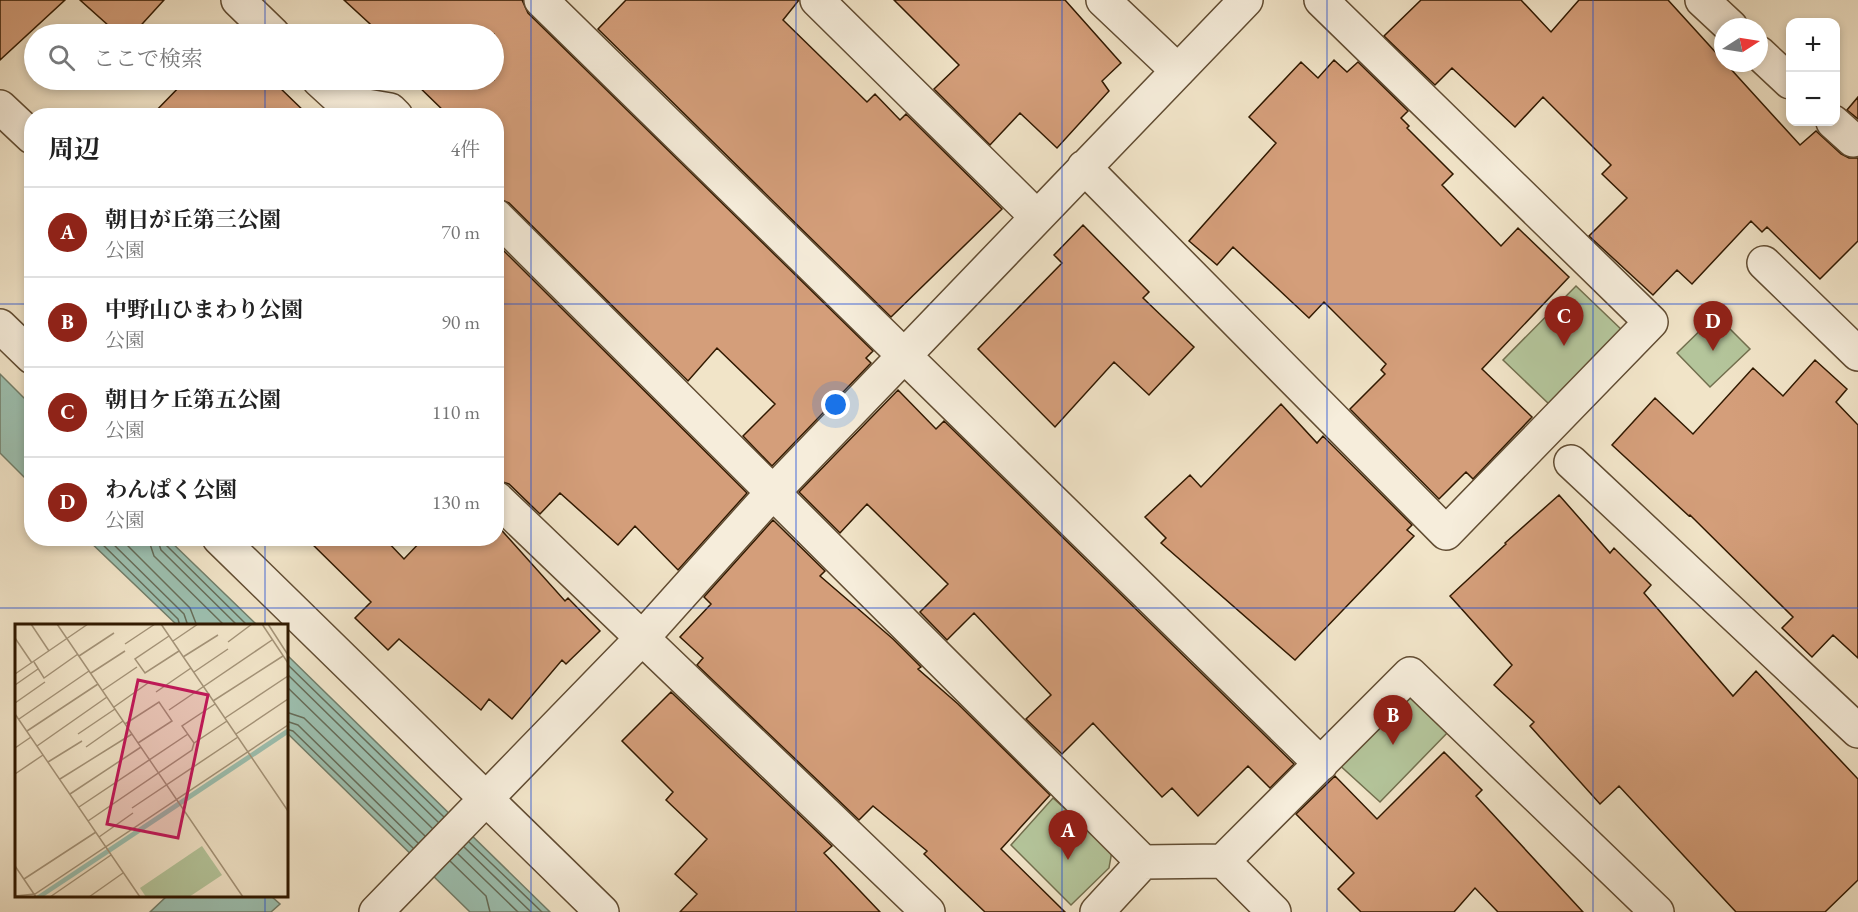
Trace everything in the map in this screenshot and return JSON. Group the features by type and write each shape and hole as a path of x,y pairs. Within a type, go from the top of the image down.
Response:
{"street":[{"path":"237,0 262,24"},
{"path":"540,0 1321,764"},
{"path":"817,0 1037,217"},
{"path":"1103,0 1178,71"},
{"path":"376,912 643,637 773,492 1246,0"},
{"path":"1084,167 1446,533 1651,322 1321,0"},
{"path":"1702,0 1721,18"},
{"path":"1768,61 1786,77"},
{"path":"330,90 343,102 378,108"},
{"path":"0,107 24,130"},
{"path":"504,224 1143,862 1223,861 1410,674 1656,912"},
{"path":"1764,263 1858,354"},
{"path":"0,326 24,349"},
{"path":"1571,462 1858,731"},
{"path":"504,506 928,912"},
{"path":"227,546 476,809 602,912"},
{"path":"1223,861 1274,912"},
{"path":"1097,912 1143,862"}],"shaded area":[{"path":"1576,286 1625,333 1550,405 1503,360"},
{"path":"1716,315 1750,349 1710,387 1677,353"},
{"path":"1418,696 1451,729 1380,802 1335,761 1395,702"},
{"path":"1053,798 1112,851 1109,868 1071,905 1011,845"}],"water":[{"path":"0,374 24,398 24,477 0,453"},
{"path":"94,546 175,546 256,624 176,624"},
{"path":"288,656 550,912 470,912 288,734"},
{"path":"166,897 272,897 280,904 271,912 150,912"}],"building":[{"path":"0,0 65,0 39,24 24,24 24,38 0,60"},
{"path":"80,0 164,0 142,24 107,24"},
{"path":"344,0 522,0 528,13 873,351 866,358 871,363 772,466 743,436 775,404 717,348 688,381 509,203 504,201 504,108 441,108 422,90 504,90 504,24 370,24"},
{"path":"626,0 799,0 783,20 867,102 875,94 900,120 906,114 1002,209 891,317 598,29"},
{"path":"894,0 1065,0 1121,63 1102,81 1109,91 1057,148 1020,113 990,145 934,89 959,65"},
{"path":"1421,0 1521,0 1551,32 1579,0 1668,0 1714,51 1714,72 1734,72 1800,145 1816,131 1841,154 1849,158 1858,158 1858,241 1820,279 1767,227 1762,232 1751,221 1692,284 1677,270 1653,295 1589,236 1627,198 1602,174 1611,165 1543,97 1515,127 1452,68 1435,85 1384,36"},
{"path":"1334,60 1347,72 1358,62 1408,111 1401,118 1409,126 1407,128 1453,174 1442,185 1501,246 1518,228 1569,277 1482,369 1532,417 1473,479 1466,472 1439,499 1350,409 1385,374 1381,370 1386,364 1324,302 1309,318 1233,247 1217,265 1189,241 1276,143 1249,117 1301,62 1318,78"},
{"path":"176,90 282,90 301,108 159,108"},
{"path":"1858,97 1858,119 1847,110"},
{"path":"1083,225 1149,292 1143,298 1194,347 1149,395 1114,362 1055,427 978,349 1062,263 1054,255"},
{"path":"504,251 747,493 678,570 635,526 618,545 560,493 540,514 509,484 504,482"},
{"path":"1815,360 1847,389 1836,402 1858,425 1858,658 1833,635 1812,657 1782,628 1793,617 1690,515 1612,445 1655,398 1693,434 1753,368 1783,396"},
{"path":"898,390 936,429 944,421 1294,764 1270,788 1248,766 1198,816 1172,788 1162,797 1093,723 1062,754 1026,719 1051,695 974,613 947,640 920,612 948,584 867,504 840,533 799,492"},
{"path":"1281,404 1317,443 1323,436 1412,525 1407,530 1414,536 1295,660 1161,543 1166,538 1145,517 1190,475 1201,487"},
{"path":"1559,495 1610,553 1614,548 1651,585 1644,593 1733,696 1756,671 1858,779 1858,880 1825,912 1736,912 1619,786 1600,804 1530,726 1534,722 1494,685 1512,665 1450,596"},
{"path":"773,520 825,571 820,576 893,639 921,667 918,669 958,704 1050,795 1001,849 1065,912 985,912 924,854 927,851 873,806 859,820 697,665 703,658 680,637 711,604 704,597"},
{"path":"504,533 565,601 568,598 600,631 566,664 562,660 512,719 489,699 481,710 399,639 388,650 355,618 371,602 314,546 392,546 404,559 416,546 504,546"},
{"path":"671,692 832,846 824,853 880,912 680,912 697,894 675,874 707,839 666,800 673,792 622,741"},
{"path":"1444,752 1482,790 1476,796 1583,912 1498,912 1475,888 1454,912 1361,912 1338,889 1354,873 1296,814 1335,776 1377,819"}],"place":[{"name":"朝日ケ丘第五公園","path":"1564,346"},
{"name":"わんぱく公園","path":"1713,351"},
{"name":"中野山ひまわり公園","path":"1393,745"},
{"name":"朝日が丘第三公園","path":"1068,860"}]}
